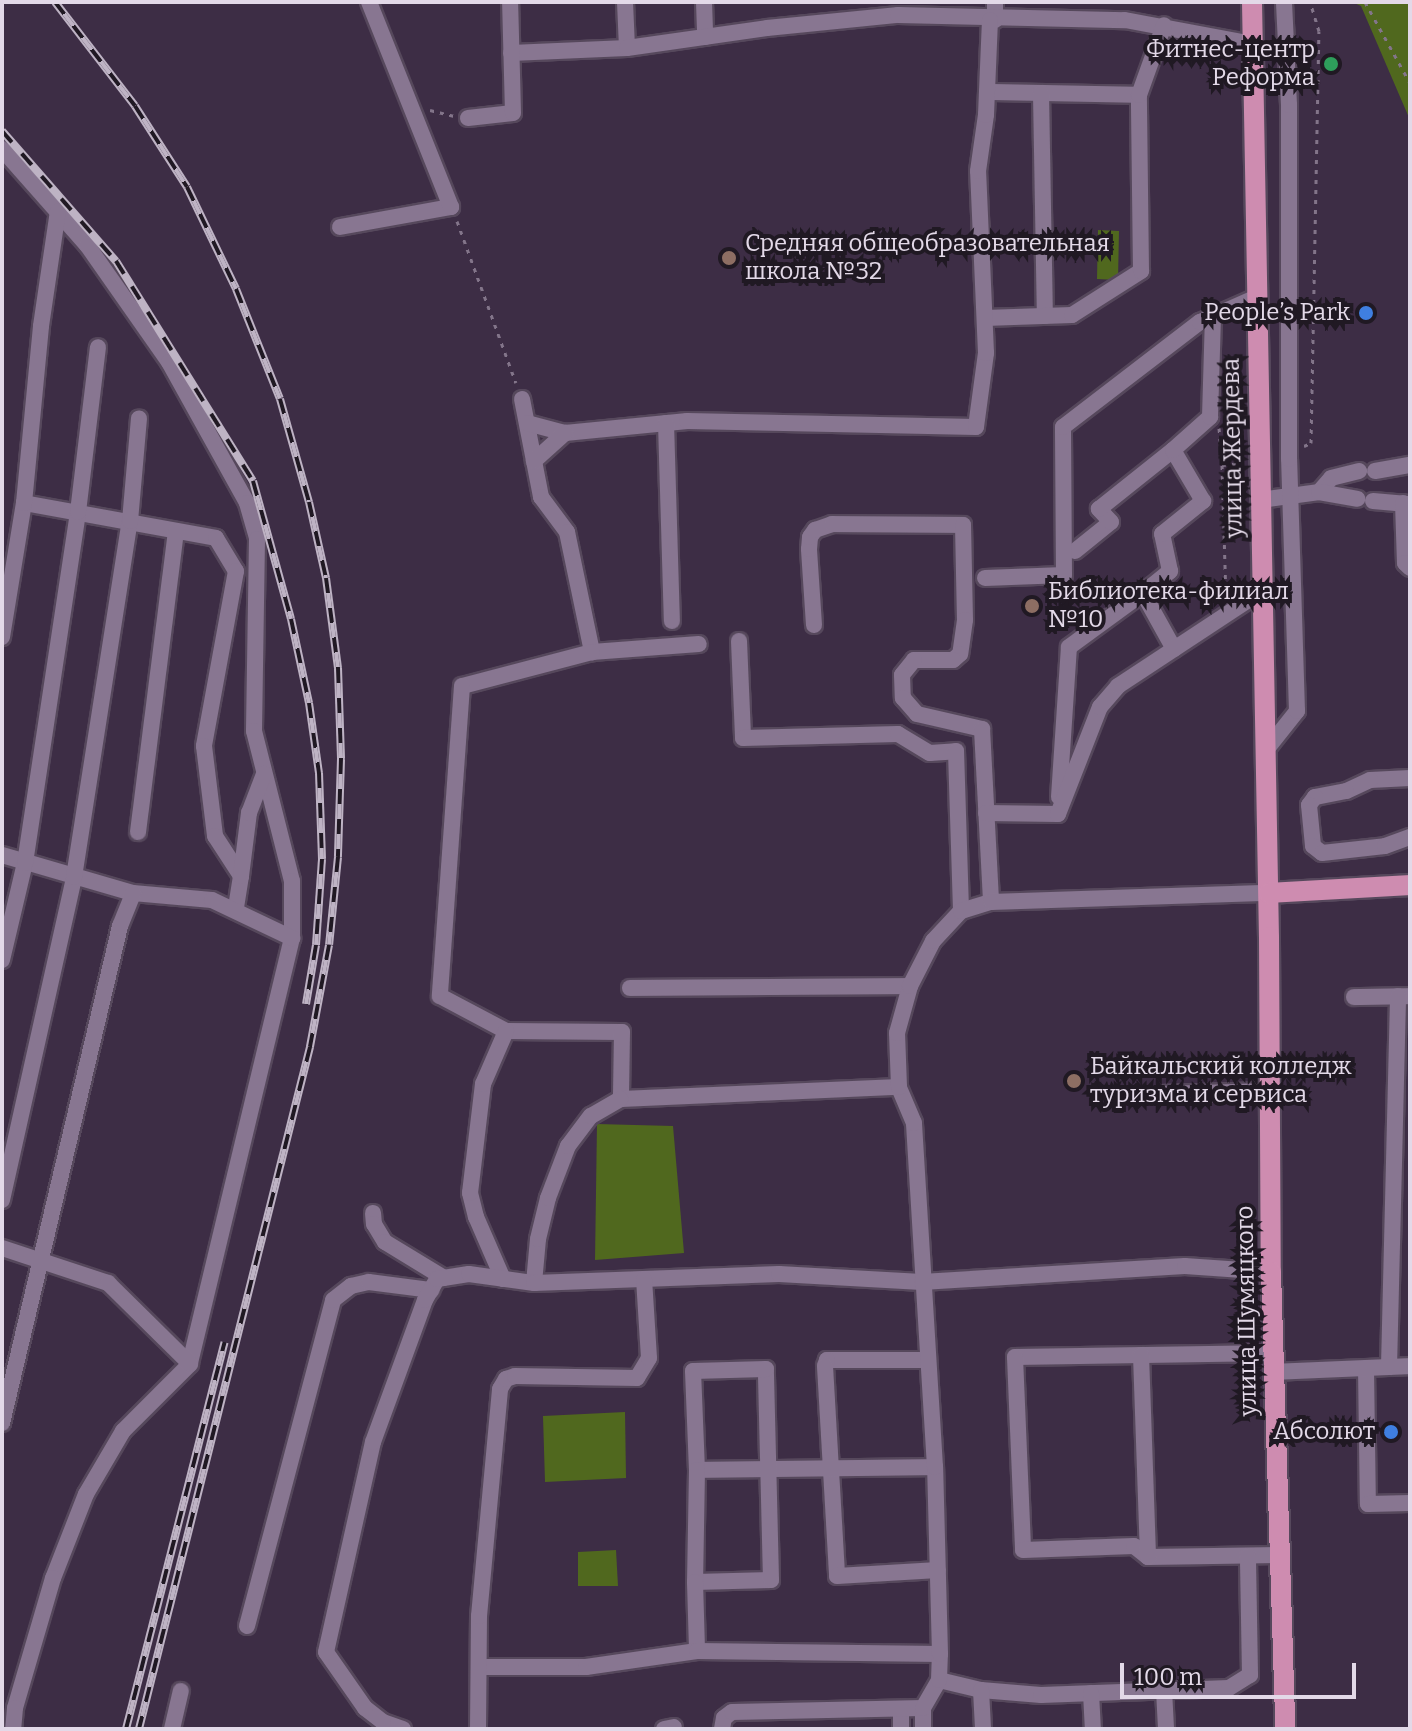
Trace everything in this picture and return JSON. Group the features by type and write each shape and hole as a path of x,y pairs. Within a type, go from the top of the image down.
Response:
{"main road":[{"name":"улица Жердева","path":"1252,2 1269,893"},
{"path":"1269,893 1410,885"},
{"name":"улица Шумяцкого","path":"1269,893 1271,1272 1285,1729"}],"street":[{"path":"340,227 451,207 369,2"},
{"path":"468,118 513,113 510,2"},
{"path":"625,2 627,48"},
{"path":"704,2 705,37"},
{"path":"527,423 565,433 666,423 767,421 976,427 986,353 978,171 995,2"},
{"path":"1266,750 1297,711 1291,498 1289,105 1284,2"},
{"path":"511,53 627,48 934,10 992,20 1083,18 1164,25 1252,44"},
{"path":"985,318 1072,315 1141,271 1139,95 1164,25"},
{"path":"987,92 1139,95"},
{"path":"1041,93 1045,316"},
{"path":"2,149 87,245 169,362 247,503 257,539 252,696 254,731 292,881 292,938 190,1364 123,1431 86,1494 53,1578 9,1708 13,1729"},
{"path":"2,637 24,503 41,326 58,211"},
{"path":"985,578 1064,575 1063,427 1200,322 1257,297"},
{"path":"1075,551 1111,522 1099,509 1210,417 1213,316"},
{"path":"2,960 25,863 78,512 98,347"},
{"path":"522,399 541,497 567,532 592,652"},
{"path":"2,1200 74,877 130,521 139,418"},
{"path":"666,423 672,621"},
{"path":"534,461 565,433"},
{"path":"1058,814 1069,647 1170,571 1162,534 1203,501 1173,450"},
{"path":"1319,492 1331,478 1410,465"},
{"path":"1260,500 1319,492 1407,504 1405,563 1410,568"},
{"path":"24,503 216,538 236,571 204,746 215,836 241,876"},
{"path":"814,625 809,549 810,537 815,530 832,524 963,525 965,620 960,654 953,660 914,660 902,675 903,698 917,714 982,729 991,902"},
{"path":"138,832 176,531"},
{"path":"1058,814 1100,707 1118,686 1262,591"},
{"path":"1143,593 1174,649"},
{"path":"739,641 743,738 898,734 930,753 956,751 961,911"},
{"path":"621,1099 622,1032 506,1031 440,996 462,686 592,652 699,644"},
{"path":"236,909 249,813 264,774"},
{"path":"1410,778 1370,780 1332,795 1315,797 1309,805 1313,846 1322,853 1385,846 1410,837"},
{"path":"986,813 1058,814"},
{"path":"2,855 133,893 212,900 292,938"},
{"path":"2,1423 120,926 133,893"},
{"path":"923,1729 923,1708 939,1680 940,1654 935,1467 914,1123 899,1087 897,1033 910,986 933,941 961,911 991,902 1269,893"},
{"path":"630,988 910,986"},
{"path":"1354,997 1404,996 1389,1367"},
{"path":"503,1279 476,1217 470,1193 483,1084 506,1031"},
{"path":"534,1283 541,1225 568,1146 591,1116 621,1099 899,1087"},
{"path":"1161,1094 1270,1091"},
{"path":"373,1213 374,1224 385,1242 444,1278"},
{"path":"2,1248 108,1283 190,1364"},
{"path":"403,1729 382,1725 365,1708 326,1652 373,1442 437,1279 469,1274 534,1283 779,1274 922,1282 1185,1266 1271,1272"},
{"path":"1391,1274 1410,1273"},
{"path":"478,1729 479,1616 500,1389 506,1379 515,1376 637,1378 649,1358 644,1279"},
{"path":"247,1626 333,1300 351,1286 369,1282 431,1290"},
{"path":"1141,1355 1148,1557"},
{"path":"1279,1555 1148,1557 1134,1546 1023,1550 1015,1357 1141,1355 1366,1368 1410,1366"},
{"path":"927,1360 827,1360 831,1469 837,1576 938,1570"},
{"path":"1366,1368 1368,1504 1410,1503"},
{"path":"695,1582 771,1580 766,1369 693,1371 697,1470 695,1582 697,1651"},
{"path":"697,1470 935,1467"},
{"path":"939,1680 981,1690 1041,1695 1229,1688 1250,1675 1248,1556"},
{"path":"479,1667 586,1667 697,1651 940,1654"},
{"path":"981,1690 983,1729"},
{"path":"1164,1690 1166,1729"},
{"path":"172,1729 181,1691"},
{"path":"1091,1693 1093,1729"},
{"path":"722,1729 724,1718 732,1712 923,1708"},
{"path":"901,1709 901,1729"}],"path":[{"path":"1365,2 1410,83"},
{"path":"411,106 468,118"},
{"path":"451,207 522,399"},
{"path":"1222,465 1226,615"}],"green space":[{"path":"1352,2 1410,2 1410,120 1361,6"},
{"path":"1098,230 1119,231 1118,280 1097,279"},
{"path":"597,1124 673,1126 684,1253 595,1260"},
{"path":"625,1412 626,1478 545,1482 543,1416"},
{"path":"616,1550 618,1586 578,1586 578,1552"}],"railway":[{"path":"55,2 135,106 187,187 236,289 280,399 309,502 326,578 338,668 341,759 338,857 329,945 310,1047 139,1729"},
{"path":"2,131 116,261 253,481 291,619 309,703 319,773 322,859 316,945 306,1004"},
{"path":"126,1729 225,1342"}],"place":[{"name":"Фитнес-центр Реформа","path":"1331,64"},
{"name":"Средняя общеобразовательная школа №32","path":"729,258"},
{"name":"People’s Park","path":"1366,313"},
{"name":"Библиотека-филиал №10","path":"1032,606"},
{"name":"Байкальский колледж туризма и сервиса","path":"1074,1081"},
{"name":"Абсолют","path":"1391,1432"}]}
